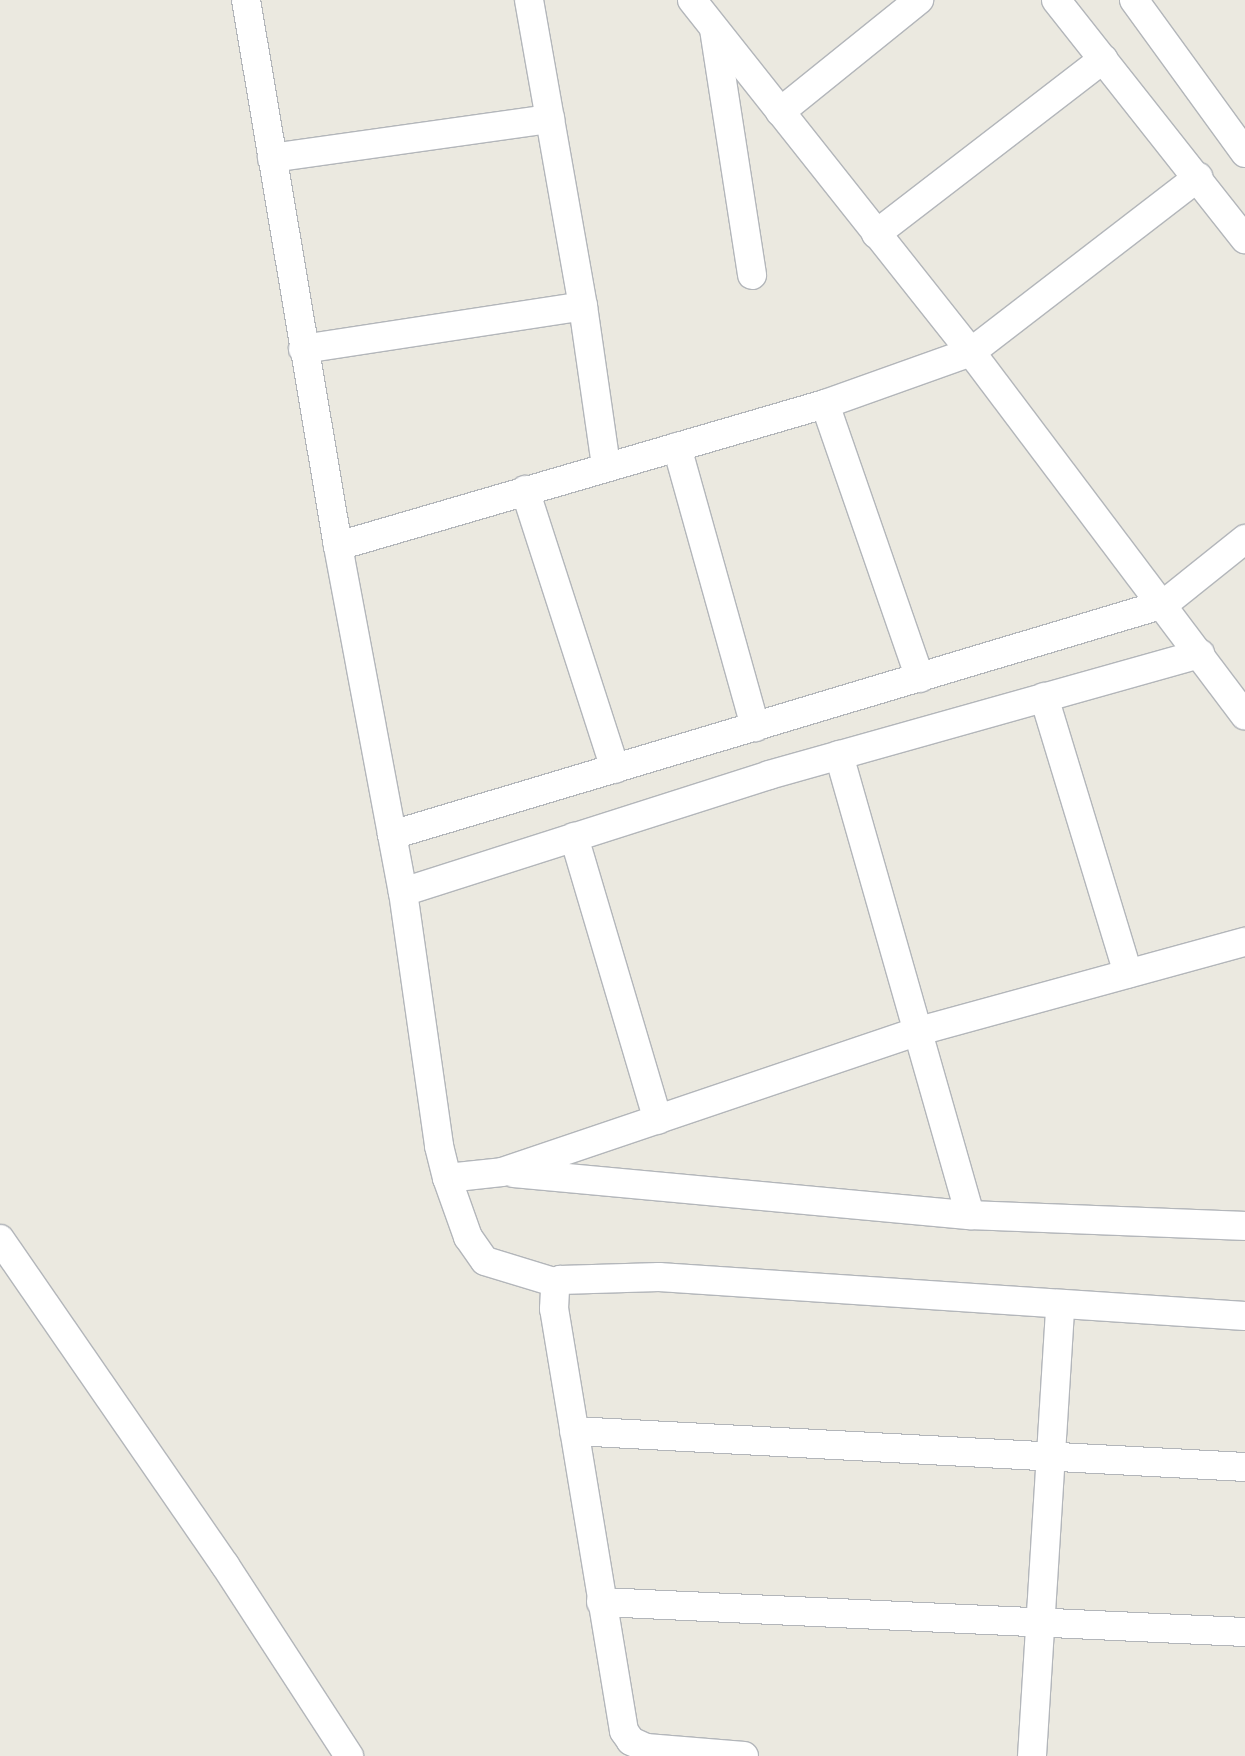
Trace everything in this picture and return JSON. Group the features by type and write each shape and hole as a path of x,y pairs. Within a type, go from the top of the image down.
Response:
{"street":[{"path":"246,0 338,546 403,892 439,1146 468,1237 480,1256 498,1267 558,1283"},
{"path":"529,0 583,306 606,466"},
{"path":"692,0 971,352 1164,604 1245,715"},
{"path":"780,112 919,0"},
{"path":"1056,0 1198,177 1245,239"},
{"path":"1134,0 1244,148"},
{"path":"714,27 752,275"},
{"path":"876,234 1103,59"},
{"path":"272,158 550,119"},
{"path":"338,546 606,466 824,404 971,352 1198,177"},
{"path":"304,349 583,306"},
{"path":"824,404 920,678"},
{"path":"676,447 755,727"},
{"path":"525,490 615,769"},
{"path":"392,834 1164,604 1245,539"},
{"path":"403,892 839,755 1200,654"},
{"path":"1044,697 1128,974"},
{"path":"839,755 970,1214"},
{"path":"574,837 658,1120"},
{"path":"502,1172 919,1031 1245,942"},
{"path":"448,1178 502,1172 970,1214 1245,1226"},
{"path":"0,1239 225,1565 349,1756"},
{"path":"744,1756 646,1748 629,1739 620,1716 554,1309 558,1283 565,1278 659,1277 1060,1306 1245,1316"},
{"path":"1032,1756 1039,1622 1052,1459 1060,1306"},
{"path":"574,1431 1052,1459 1245,1467"},
{"path":"601,1602 1245,1632"}]}
